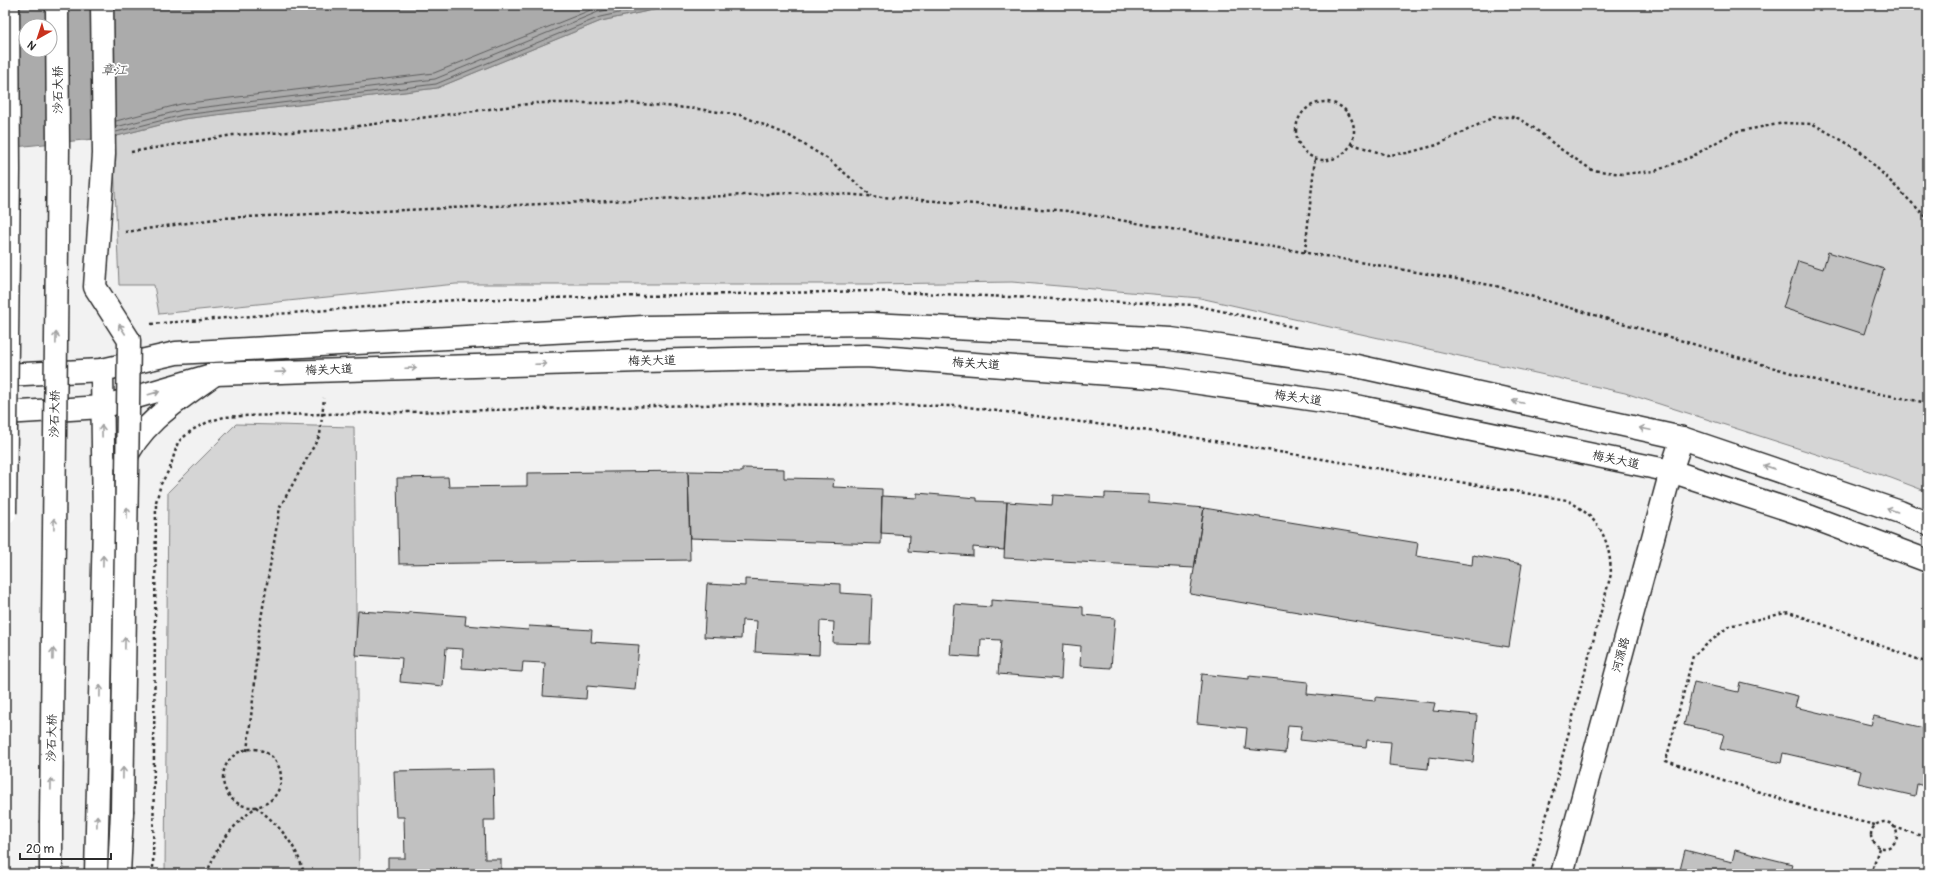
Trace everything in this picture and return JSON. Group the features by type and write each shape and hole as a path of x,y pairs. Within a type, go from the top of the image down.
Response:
{"main road":[{"path":"5,513 9,170 8,5"},
{"name":"沙石大桥","path":"51,874 58,147 57,5"},
{"path":"102,5 104,154 95,287 129,340 122,812 119,874"},
{"name":"梅关大道","path":"5,375 102,370 176,353 644,327 871,324 1187,341 1352,365 1682,438 1900,512 1928,524"},
{"name":"梅关大道","path":"5,413 102,407 215,374 329,370 866,356 1173,379 1351,405 1671,471 1811,517 1928,561"},
{"path":"96,874 104,523 102,370"},
{"path":"104,523 109,500 126,456 140,435 176,402 215,374"},
{"name":"河源路","path":"1562,874 1671,471 1682,438"}],"path":[{"path":"1328,102 1339,106 1348,113 1353,123 1355,134 1352,144 1345,153 1336,158 1326,160 1315,158 1305,152 1298,142 1296,131 1299,119 1306,110 1316,104 1328,102"},
{"path":"125,152 233,135 328,130 536,103 630,103 698,109 740,115 788,135 828,159 872,196"},
{"path":"1352,144 1387,155 1407,153 1437,145 1494,117 1516,117 1534,128 1559,148 1592,170 1622,174 1656,171 1691,157 1734,132 1784,123 1813,124 1859,150 1928,219"},
{"path":"1305,252 1315,158"},
{"path":"119,232 222,218 815,192 1068,211 1496,286 1829,384 1928,404"},
{"path":"247,750 255,682 257,642 280,507 320,435 321,414 329,370"},
{"path":"152,874 156,502 161,484 170,468 178,442 192,430 208,422 224,417 241,416 733,405 960,406 1172,434 1567,500 1581,508 1592,518 1602,531 1608,545 1611,559 1611,574 1531,874"},
{"path":"1875,825 1814,810 1666,761 1693,656 1729,626 1788,612 1928,663"},
{"path":"207,874 212,858 223,839 238,821 256,807 266,804 275,796 280,786 281,776 278,766 265,752 255,750 243,751 232,757 225,767 223,779 226,791 234,801 245,806 256,807 285,833 295,850 304,874"},
{"path":"1894,827 1897,833 1893,846 1886,849 1879,848 1873,844 1870,838 1871,830 1875,825 1882,822 1889,823 1894,827 1928,838"},
{"path":"1871,874 1879,848"}],"shaded area":[{"path":"676,5 1928,5 1928,492 1891,478 1625,393 1200,298 1012,282 873,284 456,284 159,314 154,285 119,285 113,137 183,119 437,88 601,21"},
{"path":"236,424 354,427 359,874 165,874 168,492"}],"water":[{"name":"章江","path":"5,5 676,5 601,21 437,88 183,119 113,137 5,148"}],"building":[{"path":"1828,252 1884,269 1864,334 1783,308 1798,261 1823,269"},
{"path":"742,468 784,469 784,478 834,479 833,487 882,489 881,544 690,538 688,471 742,472"},
{"path":"688,471 690,560 399,564 397,478 448,477 449,487 527,486 527,473"},
{"path":"917,493 977,498 977,501 1007,502 1004,550 973,547 973,556 909,551 910,535 881,533 882,496 917,498"},
{"path":"1105,493 1149,495 1149,503 1204,508 1194,568 1004,558 1007,502 1052,505 1053,495 1105,498"},
{"path":"1204,508 1418,543 1416,556 1472,565 1473,555 1522,564 1509,647 1190,594"},
{"path":"745,579 840,584 840,593 872,595 870,644 833,643 834,622 820,621 819,655 755,652 757,621 742,620 741,639 704,637 707,584 745,586"},
{"path":"991,600 1083,607 1083,615 1115,618 1111,668 1080,666 1081,646 1063,644 1061,679 998,674 1001,640 981,639 980,657 950,655 954,604 991,607"},
{"path":"358,611 409,614 409,612 466,616 465,625 528,630 529,626 592,630 591,642 639,645 635,690 587,686 586,699 543,696 545,663 523,662 522,672 462,668 463,649 446,648 443,686 400,682 402,658 355,655"},
{"path":"1202,674 1249,679 1249,676 1308,682 1307,694 1375,701 1375,697 1435,703 1433,711 1477,715 1473,762 1429,757 1428,769 1389,765 1391,742 1367,740 1366,747 1300,740 1302,726 1288,725 1285,753 1245,749 1247,728 1197,723"},
{"path":"1694,682 1738,692 1740,682 1798,696 1795,707 1871,725 1874,716 1928,729 1928,787 1917,784 1915,796 1858,783 1861,771 1783,753 1781,763 1720,749 1724,734 1684,725"},
{"path":"494,769 495,820 484,820 485,859 501,859 501,874 388,874 388,858 405,858 404,817 396,817 394,771"},
{"path":"1685,850 1732,862 1735,850 1792,864 1790,874 1679,874"}]}
